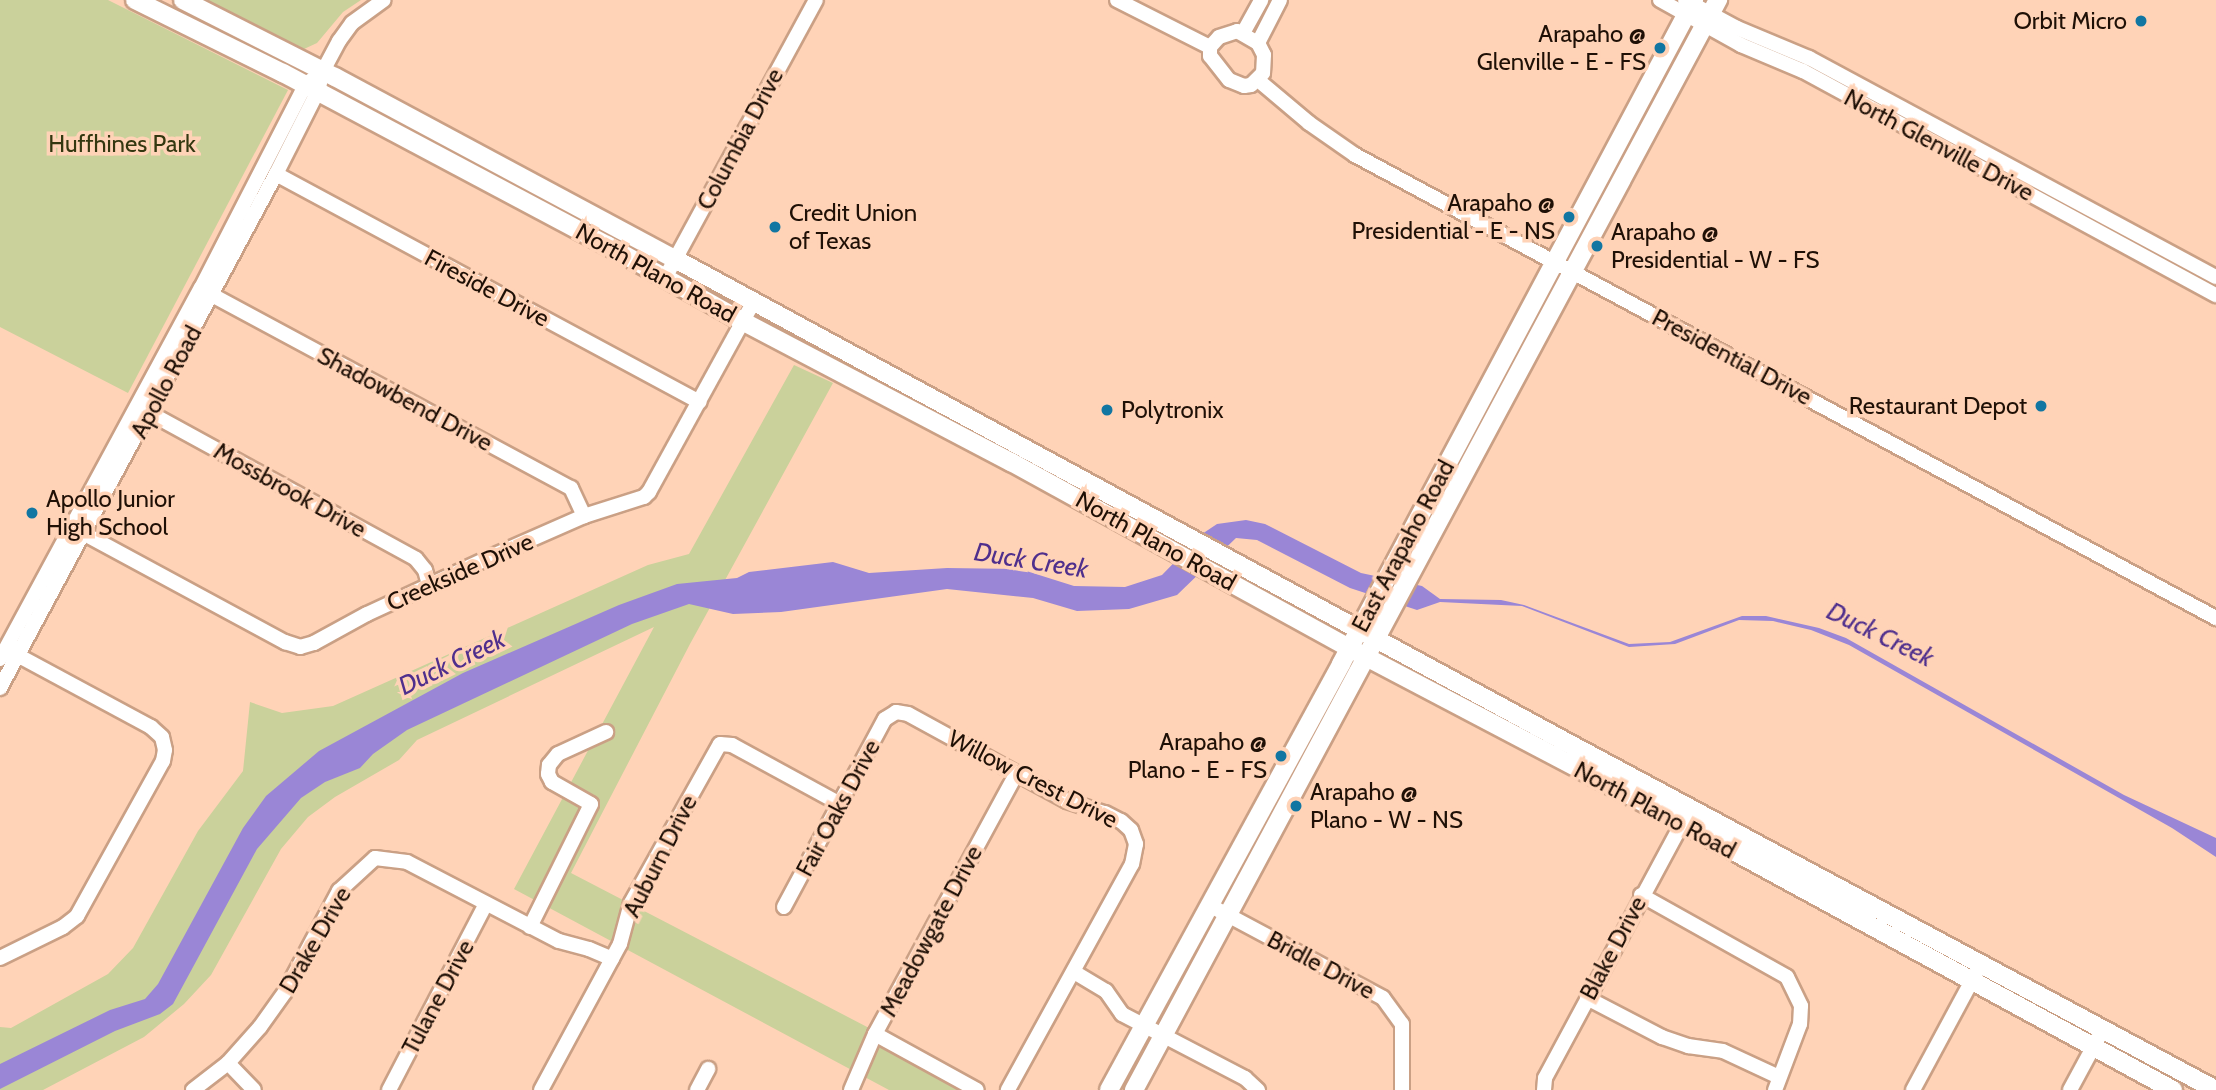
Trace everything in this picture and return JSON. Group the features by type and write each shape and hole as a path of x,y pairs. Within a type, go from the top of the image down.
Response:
{"main road":[{"name":"North Plano Road","path":"135,0 312,88 742,321 1216,563 1368,658 1686,816 1847,902 1981,964 2216,1090"},
{"name":"North Plano Road","path":"183,0 323,71 853,356 1182,545"},
{"name":"East Arapaho Road","path":"1109,1090 1349,648 1689,4"},
{"name":"East Arapaho Road","path":"1135,1090 1711,12"},
{"path":"1640,146 1638,122 1644,104 1644,93"},
{"path":"472,173 481,157"},
{"path":"844,374 853,356"},
{"name":"North Plano Road","path":"1216,563 1363,620 1382,630 1686,816"},
{"name":"North Plano Road","path":"1847,902 1971,981 2173,1090"}],"street":[{"name":"Apollo Road","path":"0,688 8,654 142,412 312,88 352,23 384,0"},
{"name":"Columbia Drive","path":"665,278 816,0"},
{"path":"1117,0 1210,47"},
{"path":"1243,33 1261,0"},
{"path":"1258,43 1280,0"},
{"name":"North Glenville Drive","path":"1660,0 1689,4 1711,12 2020,179 2127,228 2216,277"},
{"path":"1228,32 1243,33 1258,43 1263,49 1265,65 1258,80 1244,86 1229,79 1212,63 1210,47 1228,32"},
{"name":"Presidential Drive","path":"1258,80 1309,123 1355,155 2216,618"},
{"name":"Apollo Road","path":"8,654 83,533 142,412 212,295 276,174 312,88"},
{"name":"Fireside Drive","path":"276,174 699,402"},
{"name":"North Glenville Drive","path":"2020,179 2119,243 2216,295"},
{"path":"2119,243 2127,228"},
{"name":"Shadowbend Drive","path":"212,295 571,488 584,516"},
{"name":"Creekside Drive","path":"83,533 299,647 314,643 429,585 584,516 632,501 649,492 752,303"},
{"name":"Mossbrook Drive","path":"142,412 416,559 425,570 429,585"},
{"path":"0,958 63,927 77,916 163,761 165,750 162,737 150,727 8,654"},
{"name":"Willow Crest Drive","path":"896,712 908,714 1067,801 1121,821 1131,831 1136,844 1132,864 1008,1090"},
{"name":"Fair Oaks Drive","path":"784,907 886,719 896,712"},
{"path":"530,927 591,804 552,782 549,765 558,754 606,732"},
{"name":"Auburn Drive","path":"541,1090 620,944 631,903 720,744 732,745 840,804"},
{"name":"Meadowgate Drive","path":"851,1090 875,1034 1016,774"},
{"name":"Blake Drive","path":"1544,1090 1545,1078 1641,895 1686,816"},
{"name":"Drake Drive","path":"193,1090 228,1063 260,1027 285,992 339,891 375,858 400,859 559,941 589,948 612,959"},
{"path":"1587,998 1662,1037 1688,1046 1723,1051 1777,1084 1800,1024 1801,1006 1787,977 1641,895"},
{"name":"Tulane Drive","path":"390,1090 486,904"},
{"name":"Bridle Drive","path":"1209,905 1383,998 1402,1024 1402,1090"},
{"path":"1913,1090 1981,964"},
{"path":"1074,972 1106,991 1122,1014 1245,1079 1258,1090"},
{"path":"2070,1090 2103,1029"},
{"path":"875,1034 976,1090"},
{"path":"228,1063 254,1090"},
{"path":"697,1090 708,1069"}],"green space":[{"name":"Huffhines Park","path":"0,0 108,0 288,90 128,393 0,327"},
{"path":"205,0 361,0 343,12 317,43 304,49"},
{"path":"794,365 833,383 690,644 571,873 871,1029 885,1047 963,1090 889,1090 514,889 654,627 417,740 399,760 335,797 308,817 281,849 211,975 184,1004 144,1037 43,1090 0,1090 0,1027 11,1028 108,974 133,948 198,831 243,771 250,702 282,713 333,706 648,565 689,554"}],"shaded area":[{"path":"1246,520 1265,524 1361,573 1422,586 1440,599 1501,600 1524,605 1629,644 1670,642 1742,616 1766,616 1819,628 1846,638 2124,795 2216,838 2216,857 2172,828 1849,645 1811,630 1773,621 1739,620 1675,644 1629,647 1522,606 1440,602 1417,610 1350,588 1257,540 1236,538 1177,595 1129,609 1077,611 1033,598 947,589 781,612 733,614 689,604 632,624 407,730 373,754 360,768 325,782 301,798 257,849 173,1004 160,1014 115,1031 0,1089 0,1064 110,1010 145,999 158,984 243,828 266,796 319,751 463,673 619,605 677,584 737,578 749,572 833,562 869,573 947,568 1020,569 1074,586 1125,587 1162,575 1202,534 1217,524"}],"place":[{"name":"Orbit Micro","path":"2141,21"},
{"name":"Arapaho @ Glenville - E - FS","path":"1660,48"},
{"name":"Arapaho @ Presidential - E - NS","path":"1569,217"},
{"name":"Credit Union of Texas","path":"775,227"},
{"name":"Arapaho @ Presidential - W - FS","path":"1597,246"},
{"name":"Restaurant Depot","path":"2041,406"},
{"name":"Polytronix","path":"1107,410"},
{"name":"Apollo Junior High School","path":"32,513"},
{"name":"Arapaho @ Plano - E - FS","path":"1281,756"},
{"name":"Arapaho @ Plano - W - NS","path":"1296,806"}],"water label":[{"name":"Duck Creek","path":"1031,561"},
{"name":"Duck Creek","path":"1880,635"},
{"name":"Duck Creek","path":"452,663"}]}
